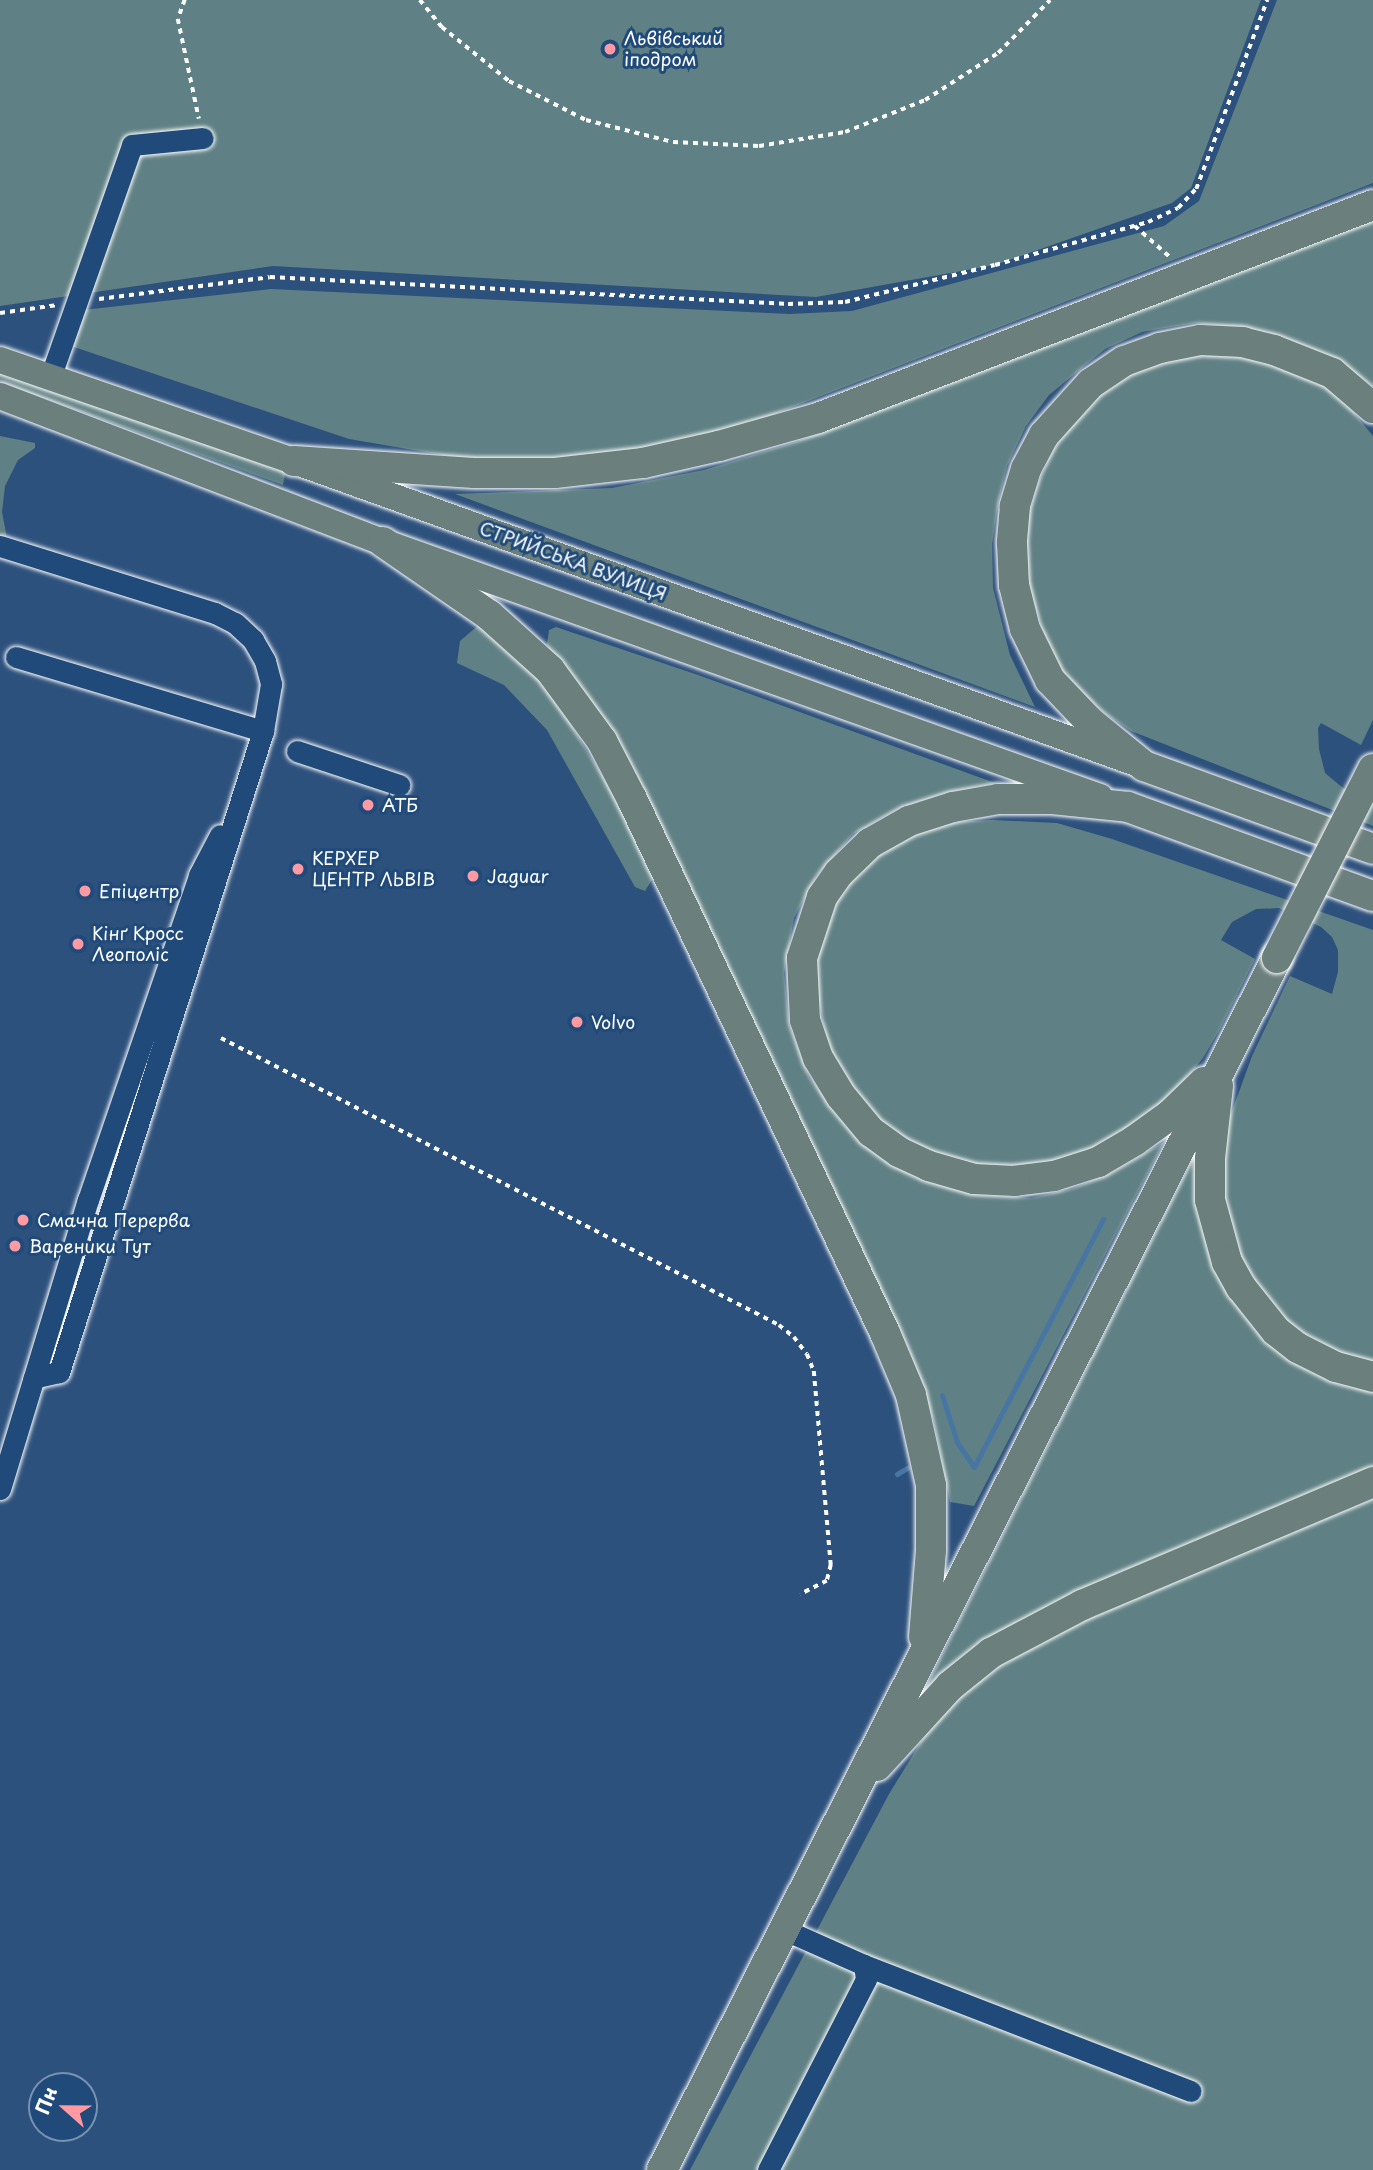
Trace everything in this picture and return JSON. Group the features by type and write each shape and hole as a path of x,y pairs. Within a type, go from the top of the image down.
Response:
{"highway":[{"path":"294,461 474,473 555,473 643,463 719,446 818,418 1373,205"},
{"path":"1373,408 1332,373 1302,360 1243,342 1200,340 1160,348 1125,361 1091,383 1044,435 1026,470 1015,506 1012,544 1014,585 1025,629 1050,680 1089,721 1144,766 1373,849"},
{"path":"383,542 489,615 550,670 603,741 632,799 885,1333 911,1395 932,1485 931,1550 922,1653"},
{"path":"662,2170 922,1653 1373,769"},
{"path":"1220,1068 1170,1115 1098,1162 1054,1176 1016,1181 974,1178 929,1166 899,1152 871,1132 841,1096 818,1058 805,1020 802,958 822,897 839,873 870,844 909,821 953,807 998,799 1052,799 1128,807 1373,896"},
{"path":"1220,1068 1210,1159 1210,1200 1227,1262 1241,1287 1276,1331 1297,1348 1336,1367 1373,1377"},
{"path":"850,1795 950,1686 991,1653 1082,1605 1373,1482"}],"main road":[{"name":"СТРИЙСЬКА ВУЛИЦЯ","path":"0,360 294,461 1144,766"},
{"path":"0,396 383,542 1128,807"}],"lane":[{"path":"50,378 132,145 203,138"},
{"path":"0,546 215,613 235,623 253,640 265,661 271,684 263,731 59,1372 34,1378 0,1489"},
{"path":"16,657 263,731"},
{"path":"297,751 400,785"},
{"path":"783,1929 864,1965 1190,2091"},
{"path":"768,2170 866,1979 864,1965"}],"path":[{"path":"185,0 178,19 203,138"},
{"path":"420,0 442,27 509,81 586,120 673,142 759,146 845,132 925,100 998,53 1050,0"},
{"path":"0,313 270,277 788,304 845,302 995,265 1148,222 1178,208 1196,190 1267,0"},
{"path":"221,1038 779,1325 794,1337 807,1354 814,1371 831,1555 831,1571 827,1581 800,1595"}],"green space":[{"name":"Львівський іподром","path":"0,0 1261,0 1191,188 1172,203 995,265 816,297 273,266 0,306"},
{"path":"1277,0 1373,0 1373,183 764,418 643,451 560,462 478,461 349,439 71,346 83,310 271,289 790,314 852,311 1164,226 1199,201"},
{"path":"1373,219 1373,386 1337,362 1278,335 1246,328 1195,323 1142,332 1105,349 1049,395 1026,426 1007,466 998,504 992,544 993,588 1010,655 1035,707 455,494 612,488 704,470 796,442"},
{"path":"1185,353 1255,356 1320,382 1345,402 1373,436 1373,720 1361,745 1321,723 1318,728 1319,749 1325,773 1343,788 1373,801 1373,826 1131,731 1071,684 1051,656 1028,585 1025,548 1028,517 1039,481 1053,450 1073,422 1096,399 1120,379 1150,364"},
{"path":"0,373 286,470 283,485 0,382"},
{"path":"0,436 35,443 35,448 18,460 5,486 2,512 7,538 0,536"},
{"path":"480,624 544,681 620,805 656,873 645,891 635,887 547,730 504,685 457,663 460,641"},
{"path":"556,627 698,675 995,783 945,793 899,808 853,834 817,875 794,918 784,973 789,1025 809,1077 842,1119 925,1180 980,1195 1031,1198 1072,1189 1111,1173 1164,1142 974,1506 950,1502 934,1421 909,1353 547,644 549,630"},
{"path":"993,820 1057,823 1112,839 1373,930 1373,1365 1342,1356 1289,1329 1250,1286 1222,1205 1227,1125 1252,1056 1290,976 1332,994 1338,972 1338,950 1332,937 1321,927 1279,908 1256,909 1232,922 1221,940 1255,959 1203,1058 1172,1096 1097,1150 1024,1171 954,1161 913,1145 879,1121 851,1090 829,1052 815,980 819,947 830,910 854,878 881,852 916,832 955,822"},
{"path":"1203,1139 1230,1291 1373,1385 1373,1475 920,1699"},
{"path":"1373,1499 1373,2170 690,2170 889,1794 930,1727 991,1666 1044,1635"}],"waterway":[{"path":"942,1395 957,1442 974,1467 1103,1219"},
{"path":"897,1474 907,1468"}],"place":[{"name":"Львівський іподром","path":"610,49"},
{"name":"АТБ","path":"368,805"},
{"name":"КЕРХЕР ЦЕНТР ЛЬВІВ","path":"298,869"},
{"name":"Jaguar","path":"473,876"},
{"name":"Епіцентр","path":"85,891"},
{"name":"Кінґ Кросс Леополіс","path":"78,944"},
{"name":"Volvo","path":"577,1022"},
{"name":"Смачна Перерва","path":"23,1220"},
{"name":"Вареники Тут","path":"15,1246"}]}
